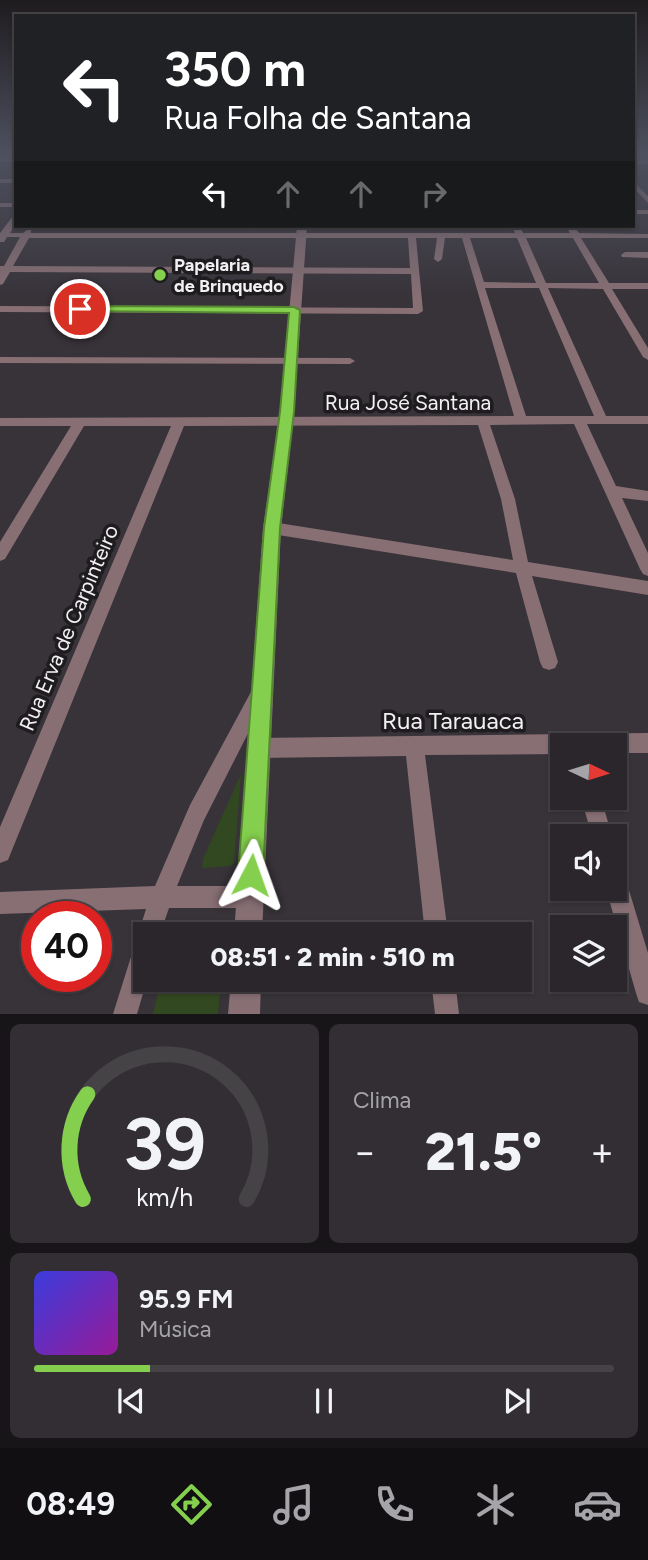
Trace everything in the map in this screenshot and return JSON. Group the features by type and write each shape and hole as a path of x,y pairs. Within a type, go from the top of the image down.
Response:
{"street":[{"path":"1,238 14,221"},
{"path":"0,282 4,269 29,228"},
{"path":"571,228 648,358"},
{"path":"626,228 632,236"},
{"path":"1,238 25,235 301,230 406,232 441,236 518,231 576,236 648,236"},
{"path":"248,922 272,528 285,422 301,230"},
{"path":"518,231 602,421"},
{"path":"0,309 418,311 406,232"},
{"path":"438,259 441,236"},
{"path":"466,236 521,421"},
{"path":"625,255 648,255"},
{"path":"4,269 413,271"},
{"path":"481,285 648,286"},
{"path":"0,360 350,361"},
{"name":"Rua José Santana","path":"0,422 648,420"},
{"path":"579,421 648,569"},
{"path":"0,555 79,422"},
{"name":"Rua Erva de Carpinteiro","path":"0,852 179,422"},
{"path":"483,422 508,499 522,568 549,662"},
{"path":"612,491 648,496"},
{"path":"272,528 648,588"},
{"path":"153,922 160,897 220,764 262,688"},
{"name":"Rua Tarauaca","path":"627,744 648,743"},
{"name":"Rua Tarauaca","path":"258,748 550,745"},
{"path":"414,746 436,922"},
{"path":"0,903 160,897 249,897"},
{"path":"621,901 648,993"},
{"path":"125,1014 133,986"},
{"path":"244,1014 245,992"},
{"path":"444,992 447,1014"}],"green space":[{"path":"241,774 234,863 231,866 202,868 203,859"},
{"path":"158,992 220,992 218,1014 153,1014"}],"place":[{"name":"Papelaria de Brinquedo","path":"160,275"}],"route":[{"path":"80,309 294,310 287,412 272,528 251,875"}]}
